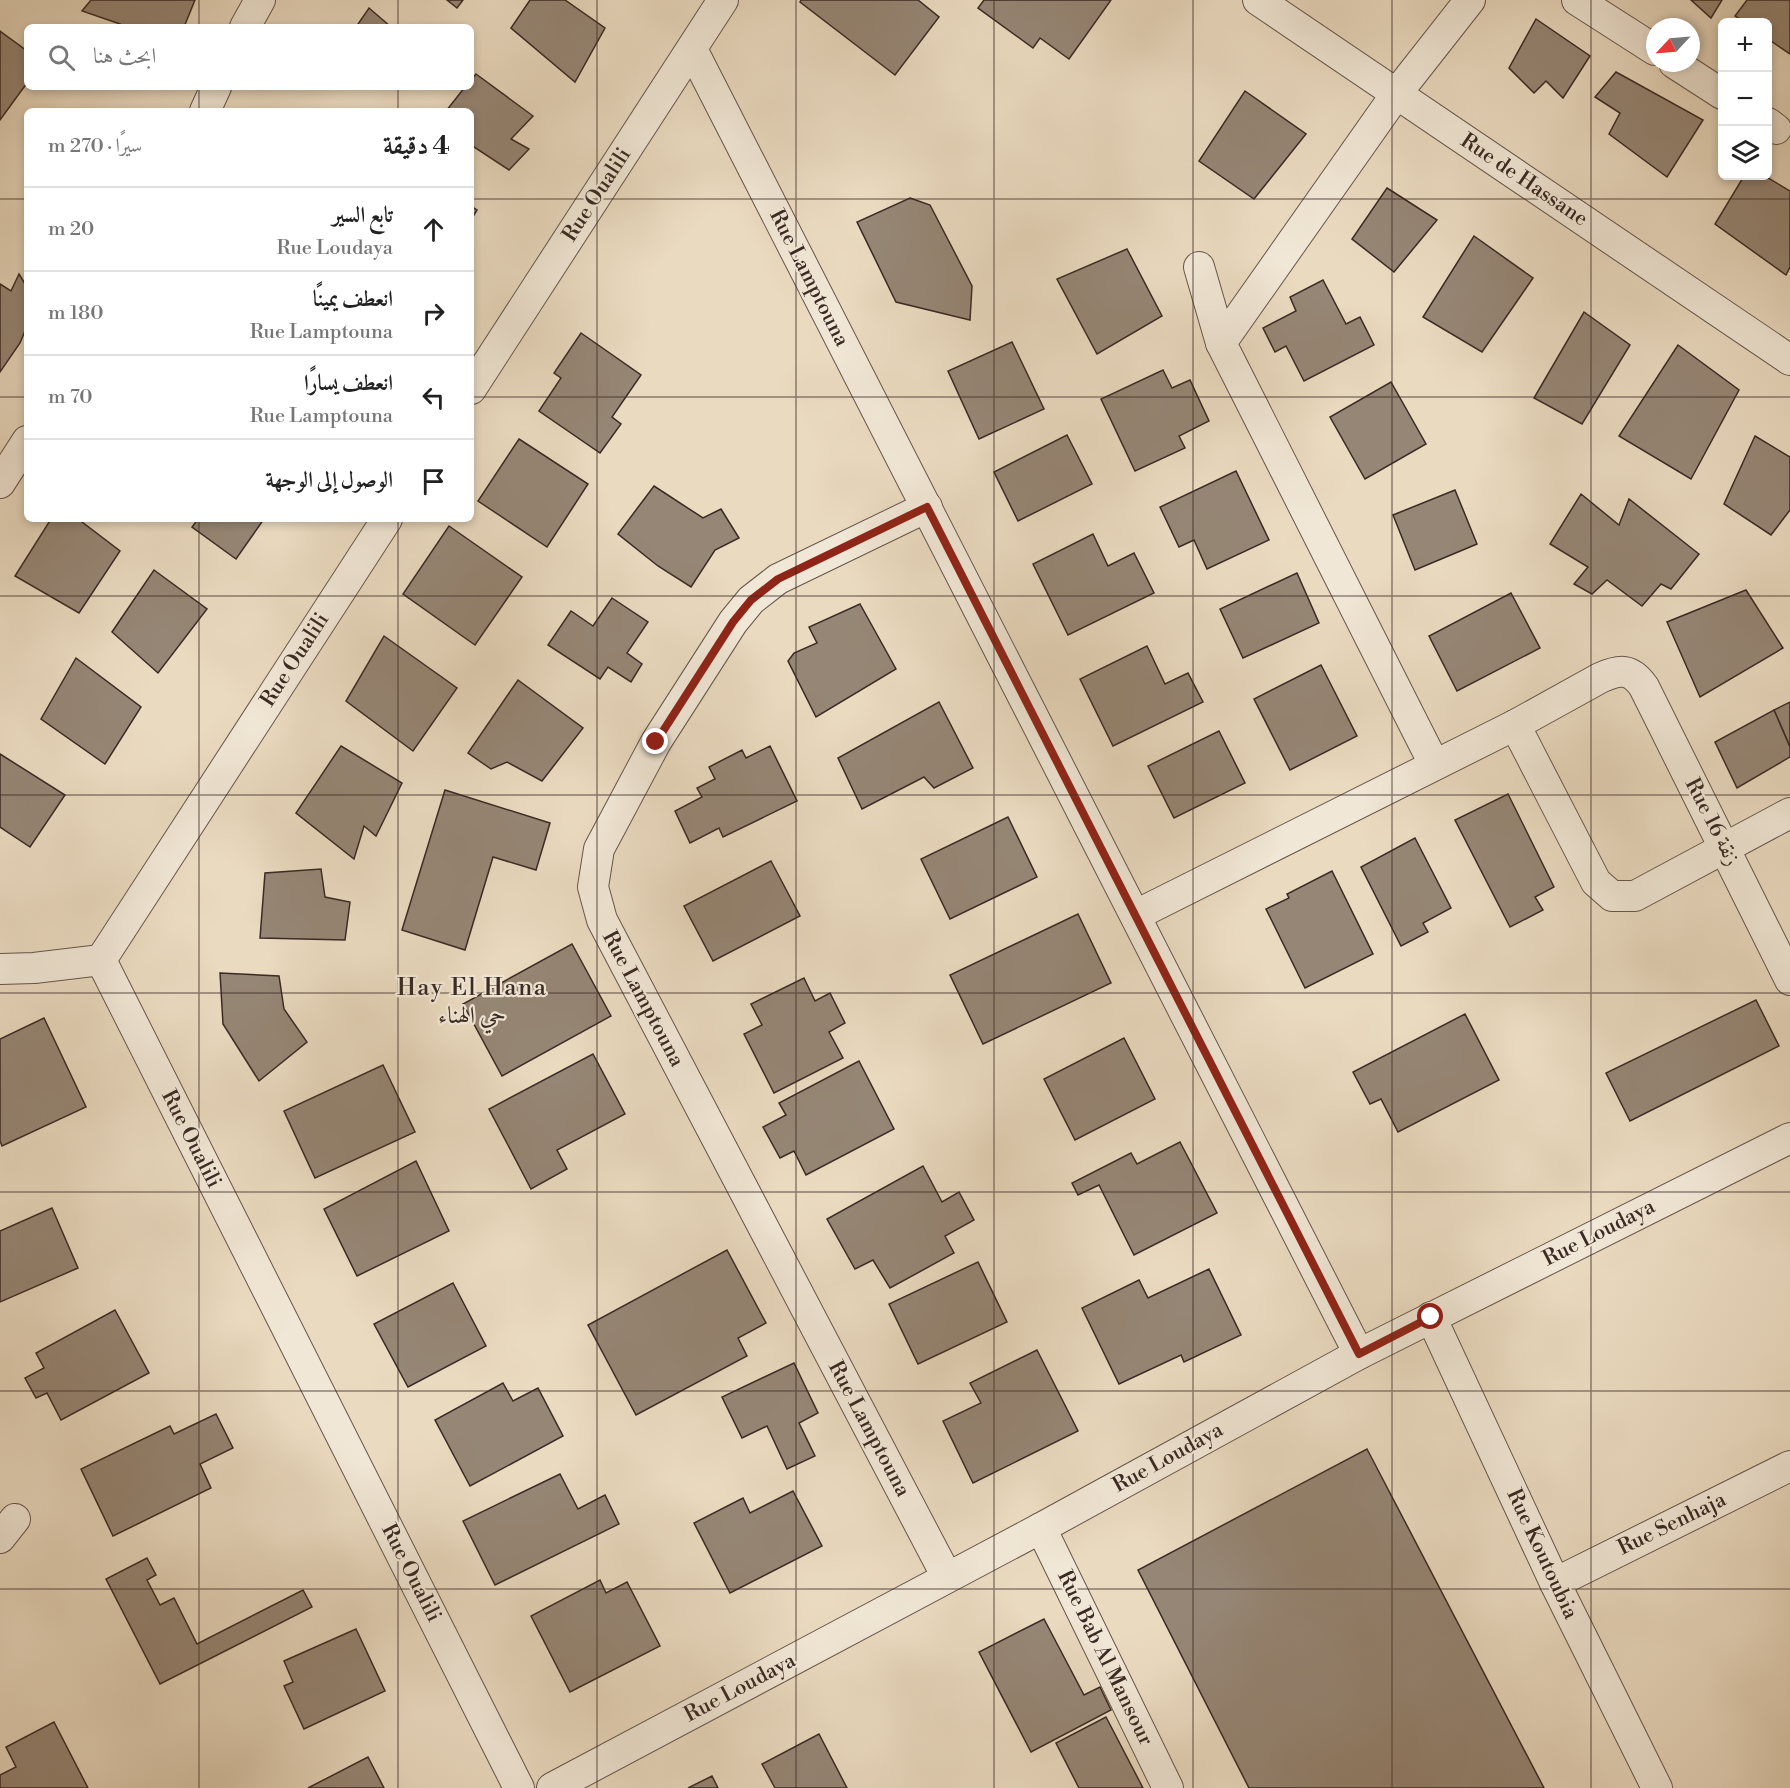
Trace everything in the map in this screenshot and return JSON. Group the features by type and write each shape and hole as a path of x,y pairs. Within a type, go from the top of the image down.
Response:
{"street":[{"path":"247,24 260,0"},
{"name":"Rue Oualili","path":"474,384 723,0"},
{"name":"Rue de Hassane","path":"1258,0 1790,360"},
{"path":"1221,343 1397,93 1470,0"},
{"path":"1577,0 1646,44"},
{"name":"Rue Lamptouna","path":"692,49 1359,1354"},
{"path":"1688,72 1718,91"},
{"path":"206,108 215,90"},
{"path":"1199,267 1221,343 1434,764"},
{"path":"0,483 24,446"},
{"name":"Rue Lamptouna","path":"927,507 778,579 751,600 733,622 656,742 599,849 593,887 602,920 947,1578"},
{"name":"Rue Oualili","path":"385,522 101,960 519,1788"},
{"name":"Rue 16 زنقة","path":"1515,725 1600,678 1626,670 1636,677 1644,687 1790,980"},
{"path":"1136,915 1515,725 1596,882 1612,896 1635,896 1790,813"},
{"path":"0,969 34,968 101,960"},
{"name":"Rue Loudaya","path":"552,1788 1041,1528 1359,1354 1790,1138"},
{"name":"Rue Koutoubia","path":"1431,1317 1555,1583 1657,1788"},
{"name":"Rue Senhaja","path":"1555,1583 1790,1466"},
{"name":"Rue Bab Al Mansour","path":"1041,1528 1168,1788"}],"building":[{"path":"91,0 195,0 185,24 120,24 82,11"},
{"path":"447,0 463,0 457,8"},
{"path":"530,0 565,0 605,28 575,82 511,28"},
{"path":"801,0 918,0 939,17 895,75 800,2"},
{"path":"984,0 1111,0 1069,59 1040,38 1033,48 978,8"},
{"path":"1691,0 1722,0 1711,18"},
{"path":"1747,0 1790,0 1790,54 1772,42 1772,18 1738,18 1735,16"},
{"path":"369,8 388,24 358,24"},
{"path":"1536,19 1590,56 1563,98 1546,81 1534,93 1509,68"},
{"path":"0,31 24,49 24,87 0,120"},
{"path":"1616,72 1703,120 1667,177 1609,134 1620,113 1595,97"},
{"path":"476,74 533,116 511,139 529,149 509,170 474,147 474,108 448,108 463,90 474,90"},
{"path":"1245,91 1306,134 1254,199 1199,161"},
{"path":"1742,180 1772,180 1790,191 1790,267 1786,275 1715,224"},
{"path":"1387,188 1437,220 1394,272 1352,239"},
{"path":"910,198 930,205 972,286 970,320 896,302 857,222"},
{"path":"1474,236 1533,278 1482,352 1423,317"},
{"path":"1127,249 1162,316 1097,354 1057,279"},
{"path":"19,274 24,282 24,333 0,372 0,284 11,291"},
{"path":"1323,280 1346,324 1360,317 1374,345 1304,381 1286,346 1275,352 1263,328 1296,311 1290,297"},
{"path":"1584,312 1630,345 1582,424 1534,398"},
{"path":"581,333 641,375 612,417 621,424 600,453 539,411 561,378 554,373"},
{"path":"1012,342 1044,409 979,439 948,371"},
{"path":"1678,345 1739,390 1691,479 1619,436"},
{"path":"1163,370 1172,388 1190,380 1209,421 1179,436 1185,448 1135,471 1101,399"},
{"path":"1391,382 1426,444 1365,479 1330,417"},
{"path":"1067,435 1092,484 1018,521 994,472"},
{"path":"1755,436 1790,457 1790,510 1771,535 1724,504"},
{"path":"519,439 588,484 547,547 478,501"},
{"path":"1236,471 1269,540 1207,569 1194,540 1179,547 1160,507"},
{"path":"654,486 703,518 721,509 739,538 715,550 691,587 658,566 618,534"},
{"path":"1455,490 1477,544 1415,570 1393,515"},
{"path":"1581,494 1619,525 1629,499 1699,554 1671,589 1661,584 1642,606 1607,580 1592,594 1574,584 1588,567 1550,544"},
{"path":"49,522 82,522 120,551 79,613 15,576"},
{"path":"196,522 262,522 236,559 192,527"},
{"path":"449,526 522,577 475,645 403,594"},
{"path":"1093,534 1108,566 1134,553 1154,593 1068,635 1033,564"},
{"path":"154,570 207,609 158,673 112,632"},
{"path":"1297,573 1319,623 1243,658 1220,609"},
{"path":"1746,590 1783,648 1700,697 1667,622"},
{"path":"1511,593 1540,648 1457,691 1429,636"},
{"path":"612,598 648,622 627,653 642,664 631,682 608,667 600,679 548,645 571,611 593,626"},
{"path":"860,604 896,669 816,717 788,661 794,653 817,643 809,627"},
{"path":"384,636 457,688 413,751 346,701"},
{"path":"1147,646 1165,684 1188,673 1203,702 1113,746 1080,679"},
{"path":"76,658 141,707 105,764 41,719"},
{"path":"1321,665 1357,736 1290,770 1254,699"},
{"path":"518,680 583,728 542,781 507,762 491,769 468,753"},
{"path":"939,702 973,768 934,788 924,777 862,809 838,758"},
{"path":"1790,702 1790,747 1774,710"},
{"path":"1774,710 1790,747 1790,757 1737,788 1715,742"},
{"path":"1219,731 1245,783 1174,818 1148,766"},
{"path":"341,746 402,783 376,836 364,826 354,859 296,813"},
{"path":"770,746 797,801 723,837 719,828 690,843 675,811 702,797 697,788 715,779 709,767 742,750 746,758"},
{"path":"0,754 65,795 30,847 0,827"},
{"path":"445,790 550,823 536,870 493,857 465,950 402,930"},
{"path":"1508,794 1554,887 1535,897 1543,910 1510,927 1455,820"},
{"path":"1008,817 1037,877 950,919 921,859"},
{"path":"1415,838 1451,908 1423,923 1428,932 1401,946 1361,867"},
{"path":"771,861 800,916 713,961 684,906"},
{"path":"321,869 325,897 350,902 345,940 260,938 265,873"},
{"path":"1332,871 1373,954 1305,988 1266,909 1289,898 1287,894"},
{"path":"1078,914 1111,983 983,1044 950,975"},
{"path":"572,944 611,1016 502,1076 463,1004"},
{"path":"220,973 279,976 284,1009 307,1042 259,1081 223,1024"},
{"path":"804,978 815,1001 830,993 845,1023 829,1032 843,1058 774,1093 744,1034 762,1025 751,1004"},
{"path":"1756,1000 1779,1046 1630,1121 1606,1073"},
{"path":"1465,1014 1499,1080 1398,1132 1381,1099 1370,1104 1353,1072"},
{"path":"44,1018 86,1107 2,1146 0,1141 0,1039"},
{"path":"1124,1038 1155,1099 1075,1140 1044,1079"},
{"path":"593,1054 625,1114 557,1150 567,1169 531,1189 489,1109"},
{"path":"859,1061 894,1129 806,1175 794,1151 780,1158 763,1127 786,1115 779,1103"},
{"path":"383,1065 415,1132 315,1178 284,1111"},
{"path":"1180,1142 1217,1213 1134,1255 1099,1185 1078,1195 1072,1183 1131,1153 1137,1164"},
{"path":"416,1161 449,1231 357,1276 324,1209"},
{"path":"923,1166 942,1202 959,1192 974,1220 945,1236 954,1253 890,1288 873,1260 855,1269 827,1219"},
{"path":"52,1208 78,1268 0,1302 0,1231"},
{"path":"727,1250 766,1323 738,1338 747,1356 636,1415 588,1325"},
{"path":"978,1262 1007,1322 918,1364 889,1304"},
{"path":"1209,1269 1241,1335 1184,1362 1181,1355 1119,1384 1082,1308 1139,1280 1148,1298"},
{"path":"453,1283 486,1346 408,1387 374,1324"},
{"path":"115,1310 149,1373 61,1420 47,1393 36,1398 25,1378 44,1368 36,1353"},
{"path":"1037,1350 1078,1431 973,1483 943,1421 981,1403 970,1383"},
{"path":"794,1363 818,1413 799,1423 815,1456 787,1469 767,1426 742,1438 722,1397"},
{"path":"503,1383 513,1401 538,1388 563,1436 470,1486 435,1420"},
{"path":"216,1414 233,1448 200,1464 211,1488 113,1536 81,1469 170,1426 174,1434"},
{"path":"1367,1449 1544,1788 1249,1788 1138,1570"},
{"path":"560,1474 578,1509 605,1495 619,1524 495,1585 463,1521"},
{"path":"793,1491 822,1546 730,1593 694,1523 743,1498 750,1513"},
{"path":"147,1558 156,1575 147,1580 160,1605 174,1598 197,1644 303,1590 312,1607 160,1684 106,1579"},
{"path":"600,1580 606,1593 627,1582 660,1646 570,1692 531,1616"},
{"path":"1044,1619 1084,1695 1100,1687 1111,1710 1031,1752 979,1652"},
{"path":"356,1629 385,1691 304,1729 284,1686 293,1682 284,1661"},
{"path":"1106,1717 1143,1788 1079,1788 1056,1743"},
{"path":"54,1722 88,1788 0,1788 0,1775 16,1767 6,1747"},
{"path":"819,1734 847,1788 775,1788 762,1764"},
{"path":"368,1757 384,1788 308,1788"},
{"path":"712,1776 718,1788 688,1788"}],"district":[{"name":"Hay El Hana حي الهناء","path":"472,1002"}],"route":[{"path":"656,742 733,622 751,600 778,579 927,507 1359,1354 1431,1317"}]}
